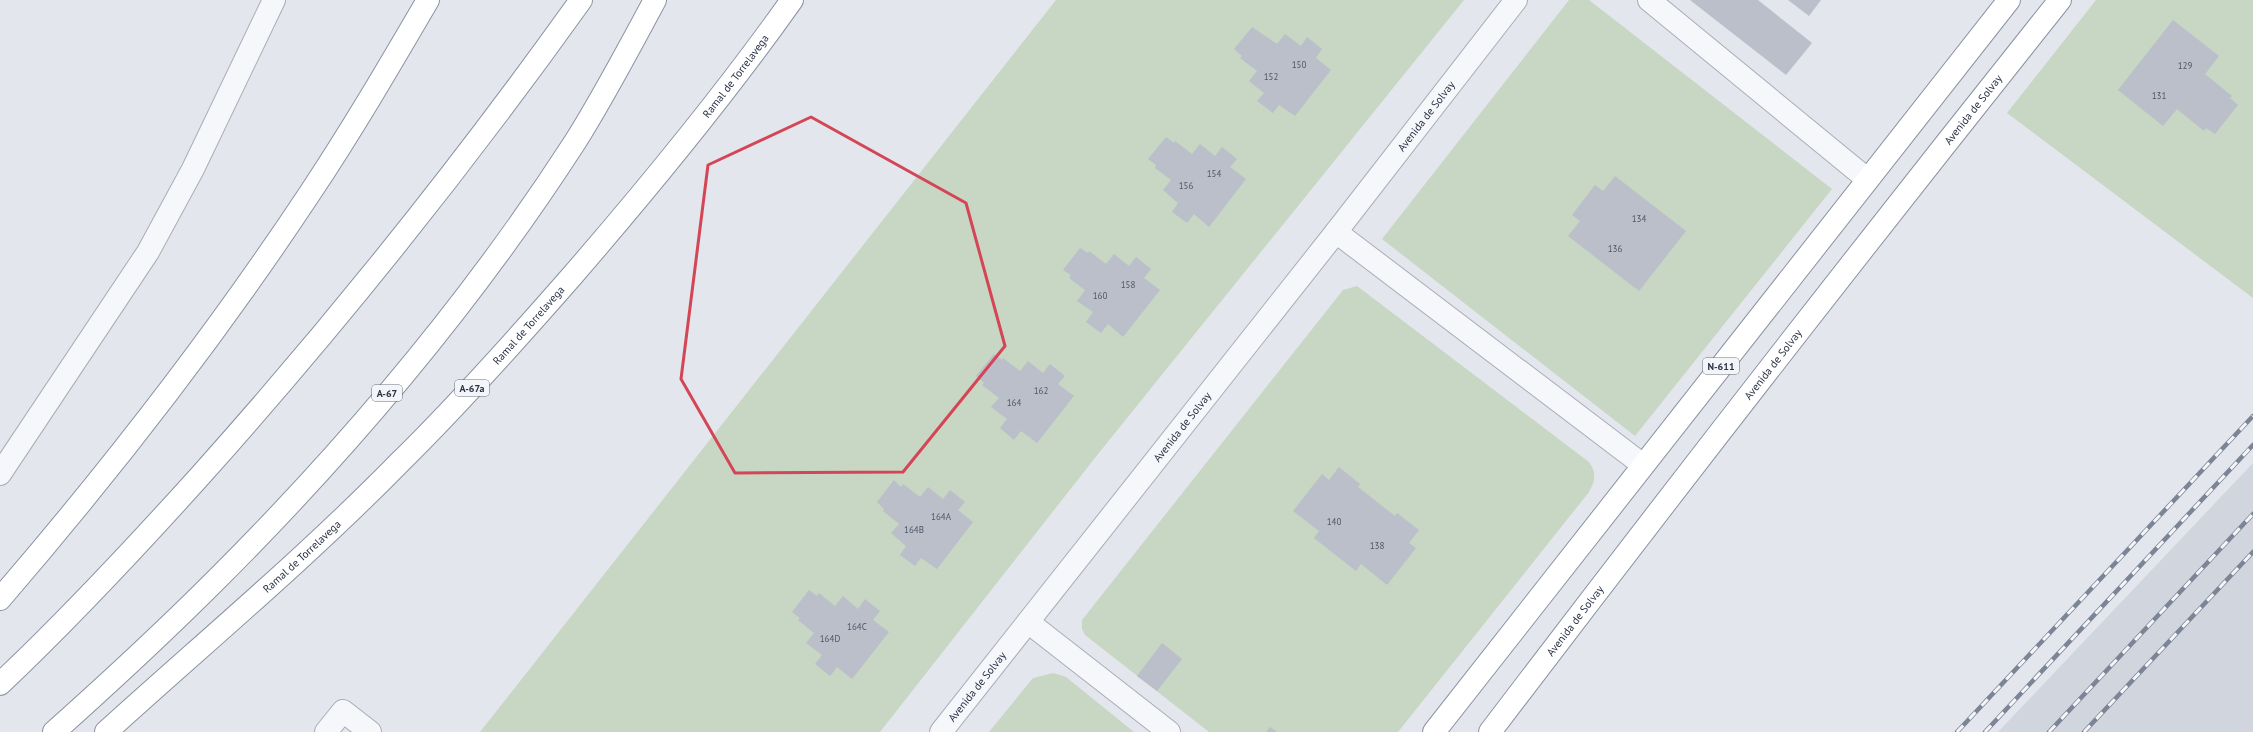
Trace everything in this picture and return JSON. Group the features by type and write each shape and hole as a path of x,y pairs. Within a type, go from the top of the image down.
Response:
{"highway":[{"path":"0,599 154,410 237,299 314,187 372,96 428,0"},
{"path":"0,684 139,543 253,417 414,222 581,0"},
{"name":"A-67","path":"54,732 218,578 327,463 436,336 484,274 576,140 655,0"},
{"name":"Ramal de Torrelavega","path":"106,732 319,540 400,463 497,362 682,146 756,52 792,0"},
{"name":"N-611","path":"1434,732 2009,0"},
{"name":"Avenida de Solvay","path":"1490,732 1682,480 1902,198 2060,0"}],"street":[{"path":"0,474 148,252 192,169 274,0"},
{"name":"Avenida de Solvay","path":"941,732 1336,232 1516,0"},
{"path":"1649,0 1867,179"},
{"path":"1336,232 1643,465"},
{"path":"1028,622 1169,732"},
{"path":"326,732 342,711 370,732"}],"highlighted area":[{"path":"811,117 966,203 1005,346 903,472 735,473 681,379 708,165"}],"shaded area":[{"path":"2253,463 2253,732 1998,732"}],"green space":[{"path":"1056,0 1464,0 1098,454 880,732 480,732"},
{"path":"1569,0 1589,0 1832,189 1635,436 1382,239"},
{"path":"2096,0 2253,0 2253,298 2007,113"},
{"path":"1357,286 1589,462 1594,473 1593,484 1589,492 1398,732 1209,732 1085,635 1082,629 1082,620 1343,290"},
{"path":"1053,673 1066,677 1134,732 989,732 1033,678"}],"building":[{"path":"1690,0 1758,0 1812,43 1786,75"},
{"path":"1788,0 1821,0 1809,16"},
{"path":"2173,20 2219,56 2205,74 2232,96 2230,98 2238,105 2215,134 2206,128 2204,131 2177,109 2163,126 2118,90"},
{"path":"1252,27 1277,44 1285,34 1301,46 1307,37 1322,49 1316,58 1331,70 1295,116 1279,105 1273,113 1257,101 1264,93 1249,81 1257,71 1240,58 1242,56 1234,49"},
{"path":"1166,137 1174,143 1175,141 1192,154 1200,144 1215,156 1222,147 1237,159 1230,167 1246,179 1209,227 1194,214 1187,223 1172,212 1178,203 1163,190 1171,180 1155,168 1156,165 1148,159"},
{"path":"1615,176 1686,231 1639,291 1568,236 1580,221 1572,215 1595,185 1603,191"},
{"path":"1080,248 1088,253 1089,251 1106,264 1114,254 1129,266 1136,257 1151,269 1144,278 1160,290 1123,337 1108,324 1101,333 1086,322 1093,312 1077,301 1085,290 1069,278 1071,275 1063,270"},
{"path":"994,354 1002,360 1003,358 1020,371 1028,361 1043,373 1050,364 1065,376 1058,384 1074,396 1037,443 1021,431 1014,440 1000,428 1007,419 991,407 999,398 982,385 984,383 976,376"},
{"path":"1339,467 1360,484 1358,487 1395,516 1397,513 1419,530 1409,543 1416,548 1387,585 1361,564 1356,571 1314,538 1319,531 1293,511 1322,474 1329,480"},
{"path":"894,480 901,487 903,484 920,497 928,487 943,499 950,490 965,502 958,510 973,522 937,569 921,558 915,566 900,555 906,546 891,533 899,524 883,511 884,509 877,502"},
{"path":"809,590 817,596 819,593 835,606 843,596 858,609 865,599 880,611 873,620 889,632 852,679 837,667 830,676 815,664 822,655 806,643 814,633 798,620 800,618 792,612"},
{"path":"1162,643 1182,659 1157,691 1137,676"},
{"path":"1270,727 1277,732 1266,732"}],"railway":[{"path":"1957,732 2253,416"},
{"path":"1985,732 2253,445"},
{"path":"2049,732 2253,514"},
{"path":"2084,732 2253,552"}]}
